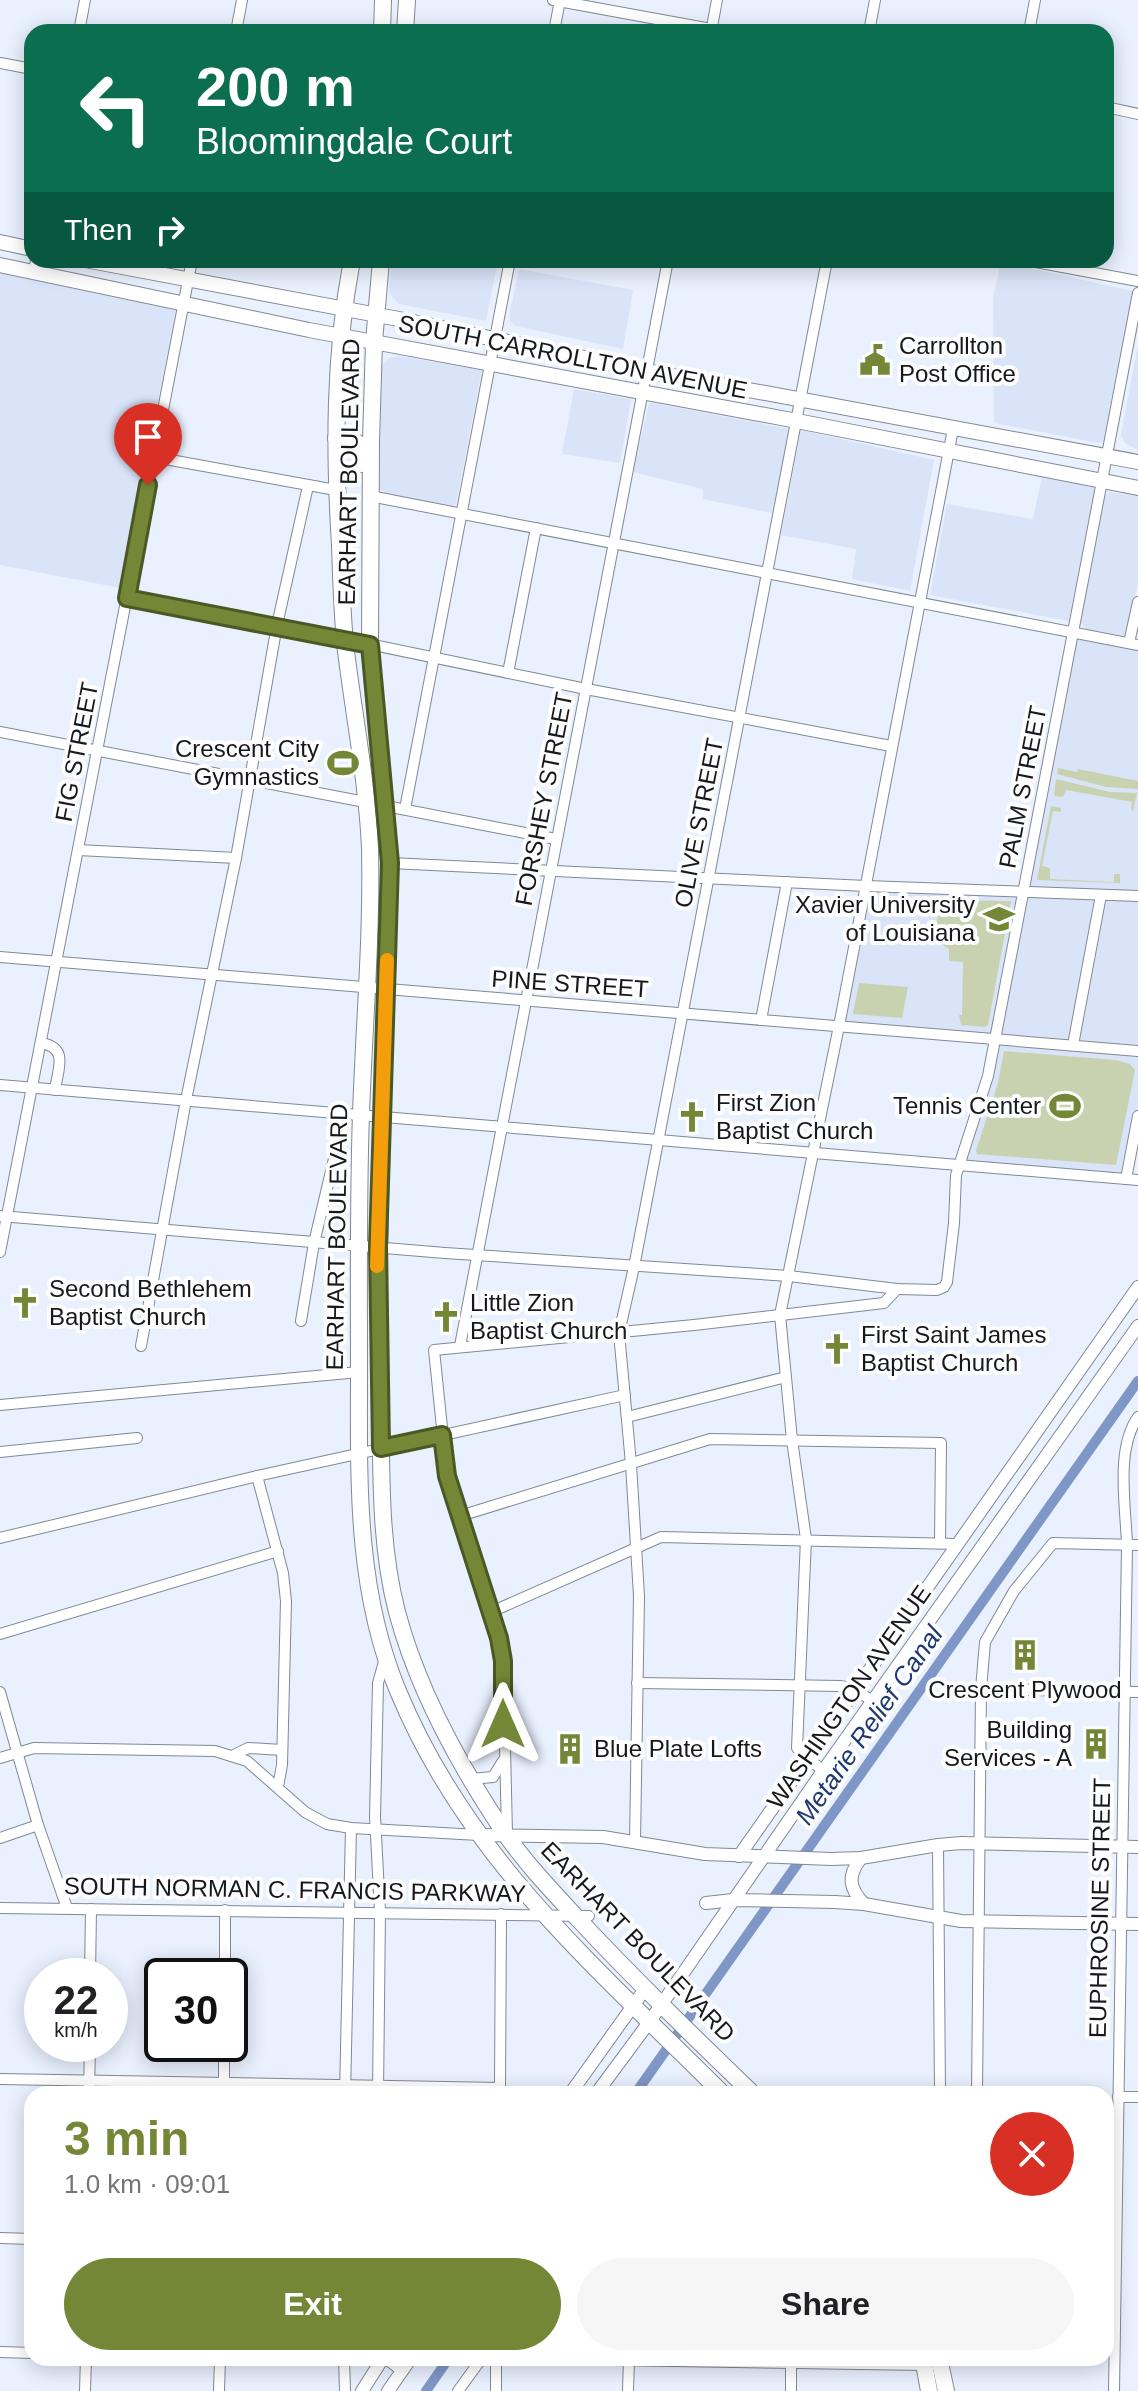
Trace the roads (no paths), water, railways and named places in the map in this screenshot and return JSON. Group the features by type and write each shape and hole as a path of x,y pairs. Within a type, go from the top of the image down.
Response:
{"main road":[{"path":"382,24 383,0"},
{"path":"406,24 407,0"},
{"path":"0,242 24,247"},
{"name":"SOUTH CARROLLTON AVENUE","path":"0,265 24,266"},
{"name":"SOUTH CARROLLTON AVENUE","path":"43,268 184,304 267,321 1138,488"},
{"name":"SOUTH CARROLLTON AVENUE","path":"124,268 377,315 802,401 1138,462"},
{"name":"EARHART BOULEVARD","path":"351,268 343,309 336,438 345,640 370,851 358,1245 362,1544 372,1606 397,1689 424,1748 479,1835 543,1915 716,2086"},
{"name":"EARHART BOULEVARD","path":"380,268 374,342 370,645 390,863 378,1247 381,1448 388,1574 410,1654 427,1696 471,1779 507,1836 582,1915 645,1989 745,2086"},
{"path":"267,321 272,297"},
{"path":"336,438 350,439 359,444 362,473 370,496"},
{"path":"337,498 352,561 362,561 370,544"},
{"path":"424,1748 448,1738"},
{"path":"722,2086 730,2072"},
{"path":"929,2366 929,2391"},
{"path":"932,2366 946,2391"}],"street":[{"path":"80,24 85,0"},
{"path":"238,24 242,0"},
{"path":"555,24 557,0 676,24"},
{"path":"712,24 717,0"},
{"path":"870,24 875,0"},
{"path":"1030,24 1035,0"},
{"path":"0,63 24,68"},
{"path":"1114,109 1138,114"},
{"name":"FIG STREET","path":"0,1252 4,1216 41,1043 190,268"},
{"path":"405,809 508,268"},
{"name":"FORSHEY STREET","path":"460,1346 666,268"},
{"name":"OLIVE STREET","path":"635,1841 639,1596 619,1333 826,268"},
{"path":"1068,268 1138,281"},
{"name":"PALM STREET","path":"897,1289 937,1290 947,1282 956,1175 988,1076 1138,293"},
{"path":"823,1771 797,1748 806,1539 792,1440 780,1315 839,1026 953,429"},
{"path":"154,457 308,486 337,498"},
{"path":"141,1346 186,1100 236,858 277,625 308,486"},
{"path":"370,496 1134,644 1138,602"},
{"path":"508,673 536,528"},
{"path":"127,598 891,746"},
{"path":"0,732 365,802"},
{"path":"386,806 556,839"},
{"path":"78,850 236,858"},
{"path":"390,863 1138,896"},
{"path":"761,1020 787,882"},
{"path":"1073,1045 1101,895"},
{"name":"PINE STREET","path":"0,957 1138,1051"},
{"path":"41,1043 53,1045 60,1058 55,1090"},
{"path":"0,1085 1138,1180"},
{"path":"301,1321 314,1243 334,1164 340,1114"},
{"path":"1126,1179 1138,1116"},
{"path":"4,1216 314,1243 789,1276 897,1289"},
{"name":"WASHINGTON AVENUE","path":"739,1856 1138,1287"},
{"path":"507,1836 503,1661 491,1612 447,1476 434,1350 884,1303 897,1289"},
{"name":"WASHINGTON AVENUE","path":"603,2086 666,2009 733,1900 1138,1326"},
{"path":"1110,1327 1128,1340"},
{"path":"0,1405 359,1372"},
{"path":"627,1417 786,1377"},
{"path":"0,1538 257,1476 625,1395"},
{"name":"EUPHROSINE STREET","path":"1114,2186 1123,1692 1132,1545 1124,1458 1135,1422"},
{"path":"0,1452 137,1438"},
{"path":"460,1516 710,1439 941,1443 940,1543"},
{"path":"1009,1472 1025,1484"},
{"path":"257,1476 278,1551 286,1601 282,1750 278,1787"},
{"path":"491,1612 661,1537 957,1544"},
{"path":"977,2086 981,1689 985,1642 1014,1591 1053,1543 1132,1545"},
{"path":"0,1634 278,1551"},
{"path":"896,1631 913,1644"},
{"path":"378,2086 380,1911 375,1828 378,1683 385,1656"},
{"path":"637,1683 799,1685 855,1689 872,1701"},
{"path":"981,1689 1138,1692"},
{"path":"0,1692 38,1825 67,1908"},
{"path":"0,1758 34,1748 215,1751 247,1761 318,1820 351,1828 507,1836 603,1837 705,1854 831,1859 861,1858 938,1845 1138,1847"},
{"path":"232,1756 248,1748 282,1750"},
{"path":"471,1779 493,1777 503,1759"},
{"path":"0,1838 38,1825"},
{"path":"345,2086 351,1828"},
{"path":"938,1845 940,2086"},
{"path":"861,1858 850,1880 856,1896 864,1904"},
{"path":"706,1903 733,1900 864,1904 939,1919 980,1922 1138,1924"},
{"name":"SOUTH NORMAN C. FRANCIS PARKWAY","path":"0,1908 582,1915"},
{"path":"90,1958 91,1909"},
{"path":"225,1910 225,1958"},
{"path":"500,2086 501,1914"},
{"path":"578,2086 645,1989"},
{"path":"89,2062 89,2086"},
{"path":"224,2062 224,2086"},
{"path":"0,2079 89,2079 194,2086"},
{"path":"1118,2097 1138,2097"},
{"path":"0,2238 24,2239"},
{"path":"0,2352 24,2353"},
{"path":"85,2391 86,2366"},
{"path":"219,2391 220,2366"},
{"path":"344,2366 345,2391"},
{"path":"362,2391 379,2366"},
{"path":"395,2366 402,2371"},
{"path":"388,2391 405,2366"},
{"path":"458,2391 482,2366"},
{"path":"491,2366 496,2391"},
{"path":"628,2391 629,2366"},
{"path":"791,2366 791,2391"},
{"name":"EUPHROSINE STREET","path":"1113,2366 1114,2391"}],"waterway":[{"name":"Metarie Relief Canal","path":"641,2086 1138,1381"},
{"name":"Metarie Relief Canal","path":"426,2391 443,2366"}],"place":[{"name":"Carrollton Post Office","path":"875,360"},
{"name":"Crescent City Gymnastics","path":"343,763"},
{"name":"Xavier University of Louisiana","path":"999,919"},
{"name":"Tennis Center","path":"1065,1106"},
{"name":"First Zion Baptist Church","path":"692,1117"},
{"name":"Second Bethlehem Baptist Church","path":"25,1303"},
{"name":"Little Zion Baptist Church","path":"446,1317"},
{"name":"First Saint James Baptist Church","path":"837,1349"},
{"name":"Crescent Plywood","path":"1025,1655"},
{"name":"Building Services - A","path":"1096,1744"},
{"name":"Blue Plate Lofts","path":"570,1749"}]}
